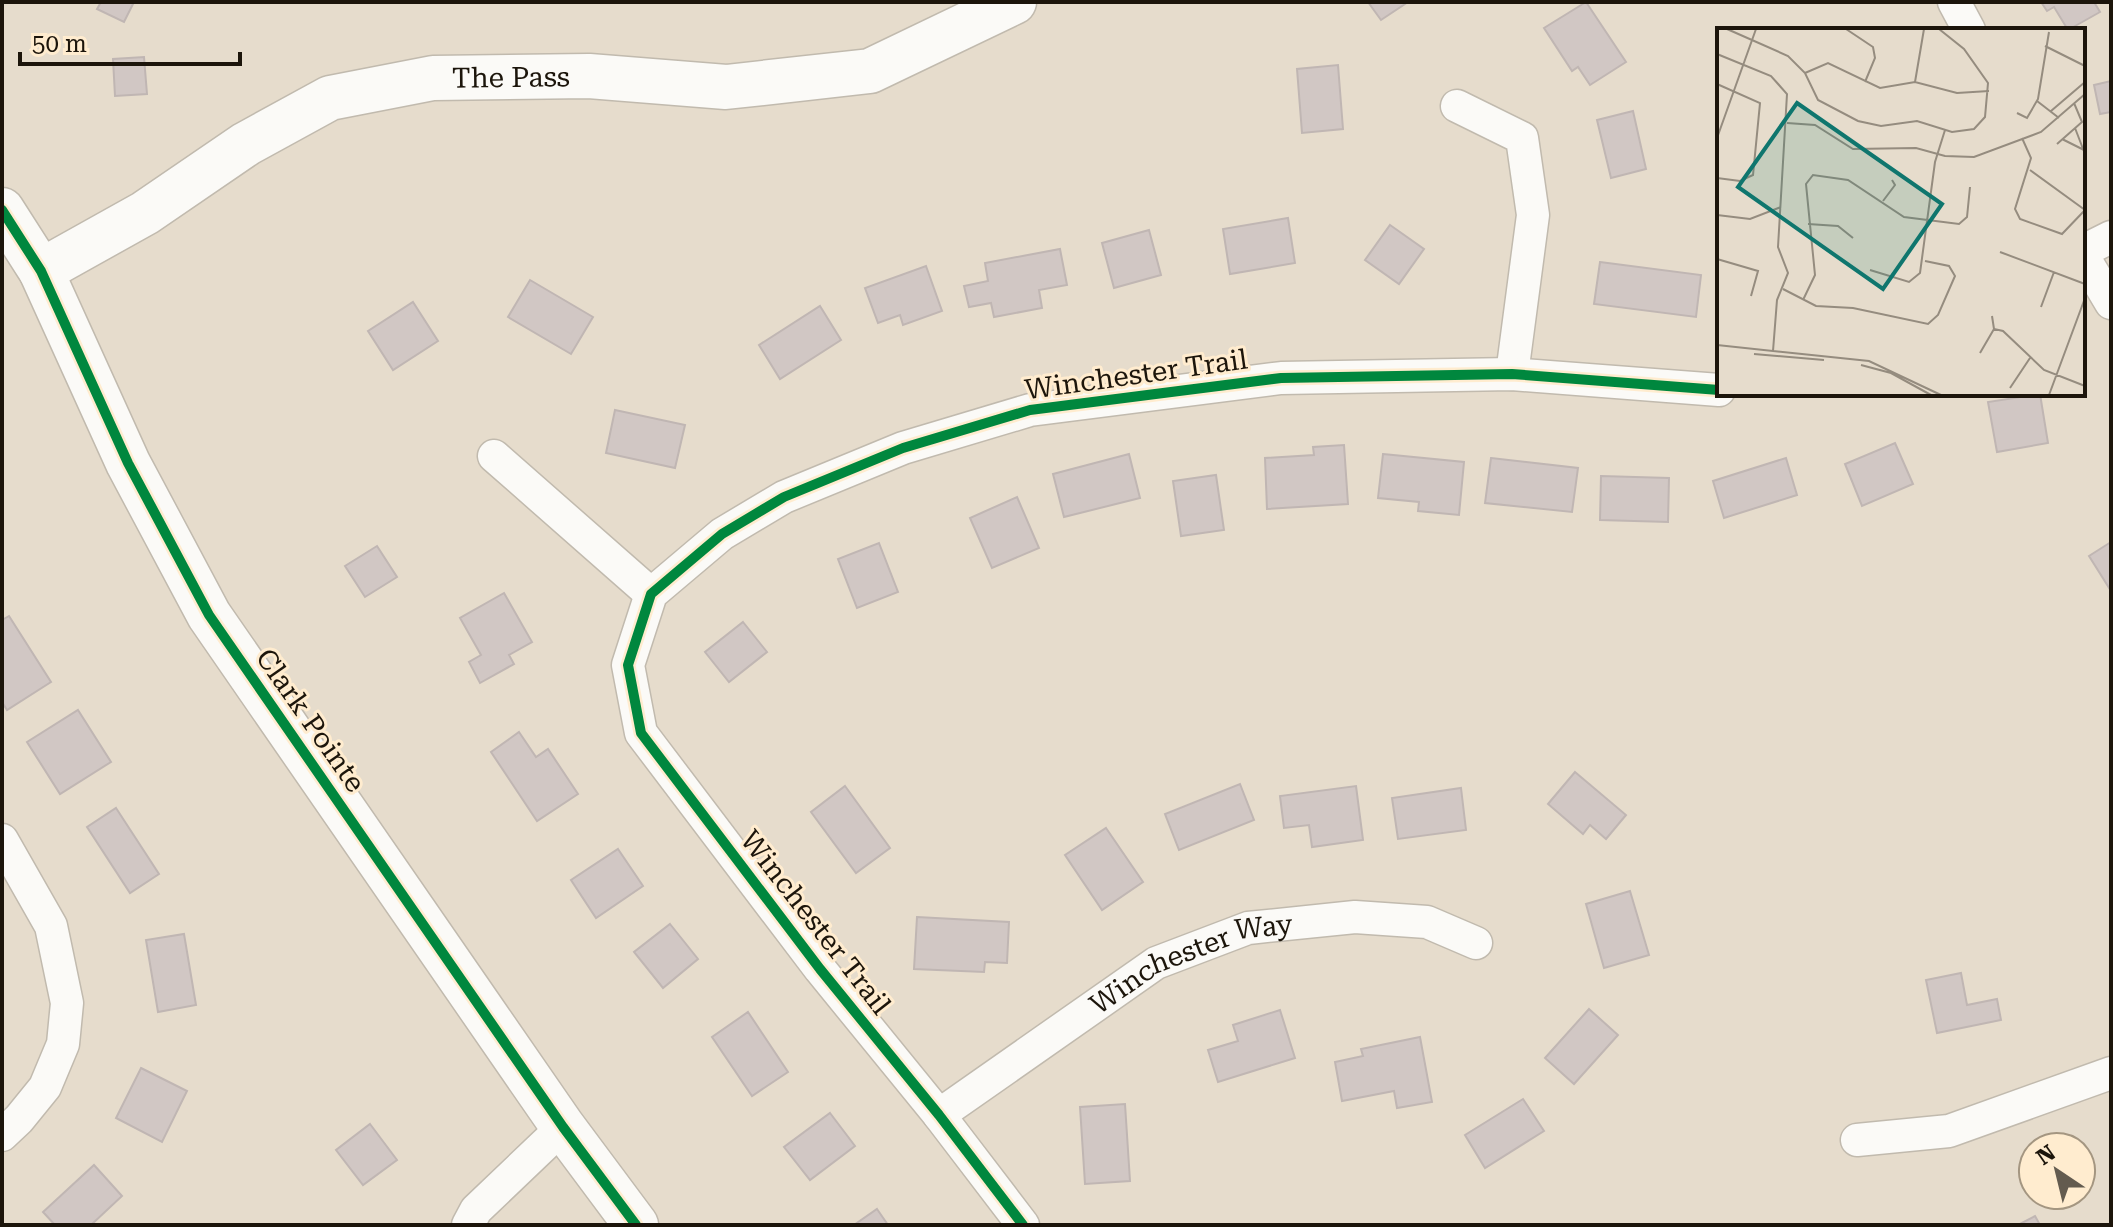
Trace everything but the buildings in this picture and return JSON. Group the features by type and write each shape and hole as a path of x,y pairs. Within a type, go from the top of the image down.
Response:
{"street":[{"name":"The Pass","path":"41,271 145,213 246,144 330,98 433,78 589,76 726,87 870,71 1014,2"},
{"path":"1954,2 1968,28"},
{"path":"1457,106 1522,138 1533,215 1512,374"},
{"name":"Clark Pointe","path":"2,210 41,271 128,463 209,615 563,1127 636,1225"},
{"path":"2085,252 2111,237"},
{"path":"2085,257 2111,303"},
{"name":"Winchester Trail","path":"1023,1225 939,1115 820,969 641,733 628,665 651,594 722,534 784,497 903,448 1030,410 1281,378 1512,374 1717,390"},
{"path":"494,456 651,594"},
{"path":"2,840 51,926 67,1003 63,1044 45,1087 2,1135"},
{"name":"Winchester Way","path":"939,1115 1156,963 1248,928 1355,917 1427,922 1476,943"},
{"path":"1857,1140 1949,1131 2111,1073"},
{"path":"468,1225 476,1210 563,1127"}],"cycle path":[{"path":"2,210 41,271 128,463 209,615 563,1127 636,1225"},
{"path":"1023,1225 939,1115 820,969 641,733 628,665 651,594 722,534 784,497 903,448 1030,410 1281,378 1512,374 1717,390"}]}
